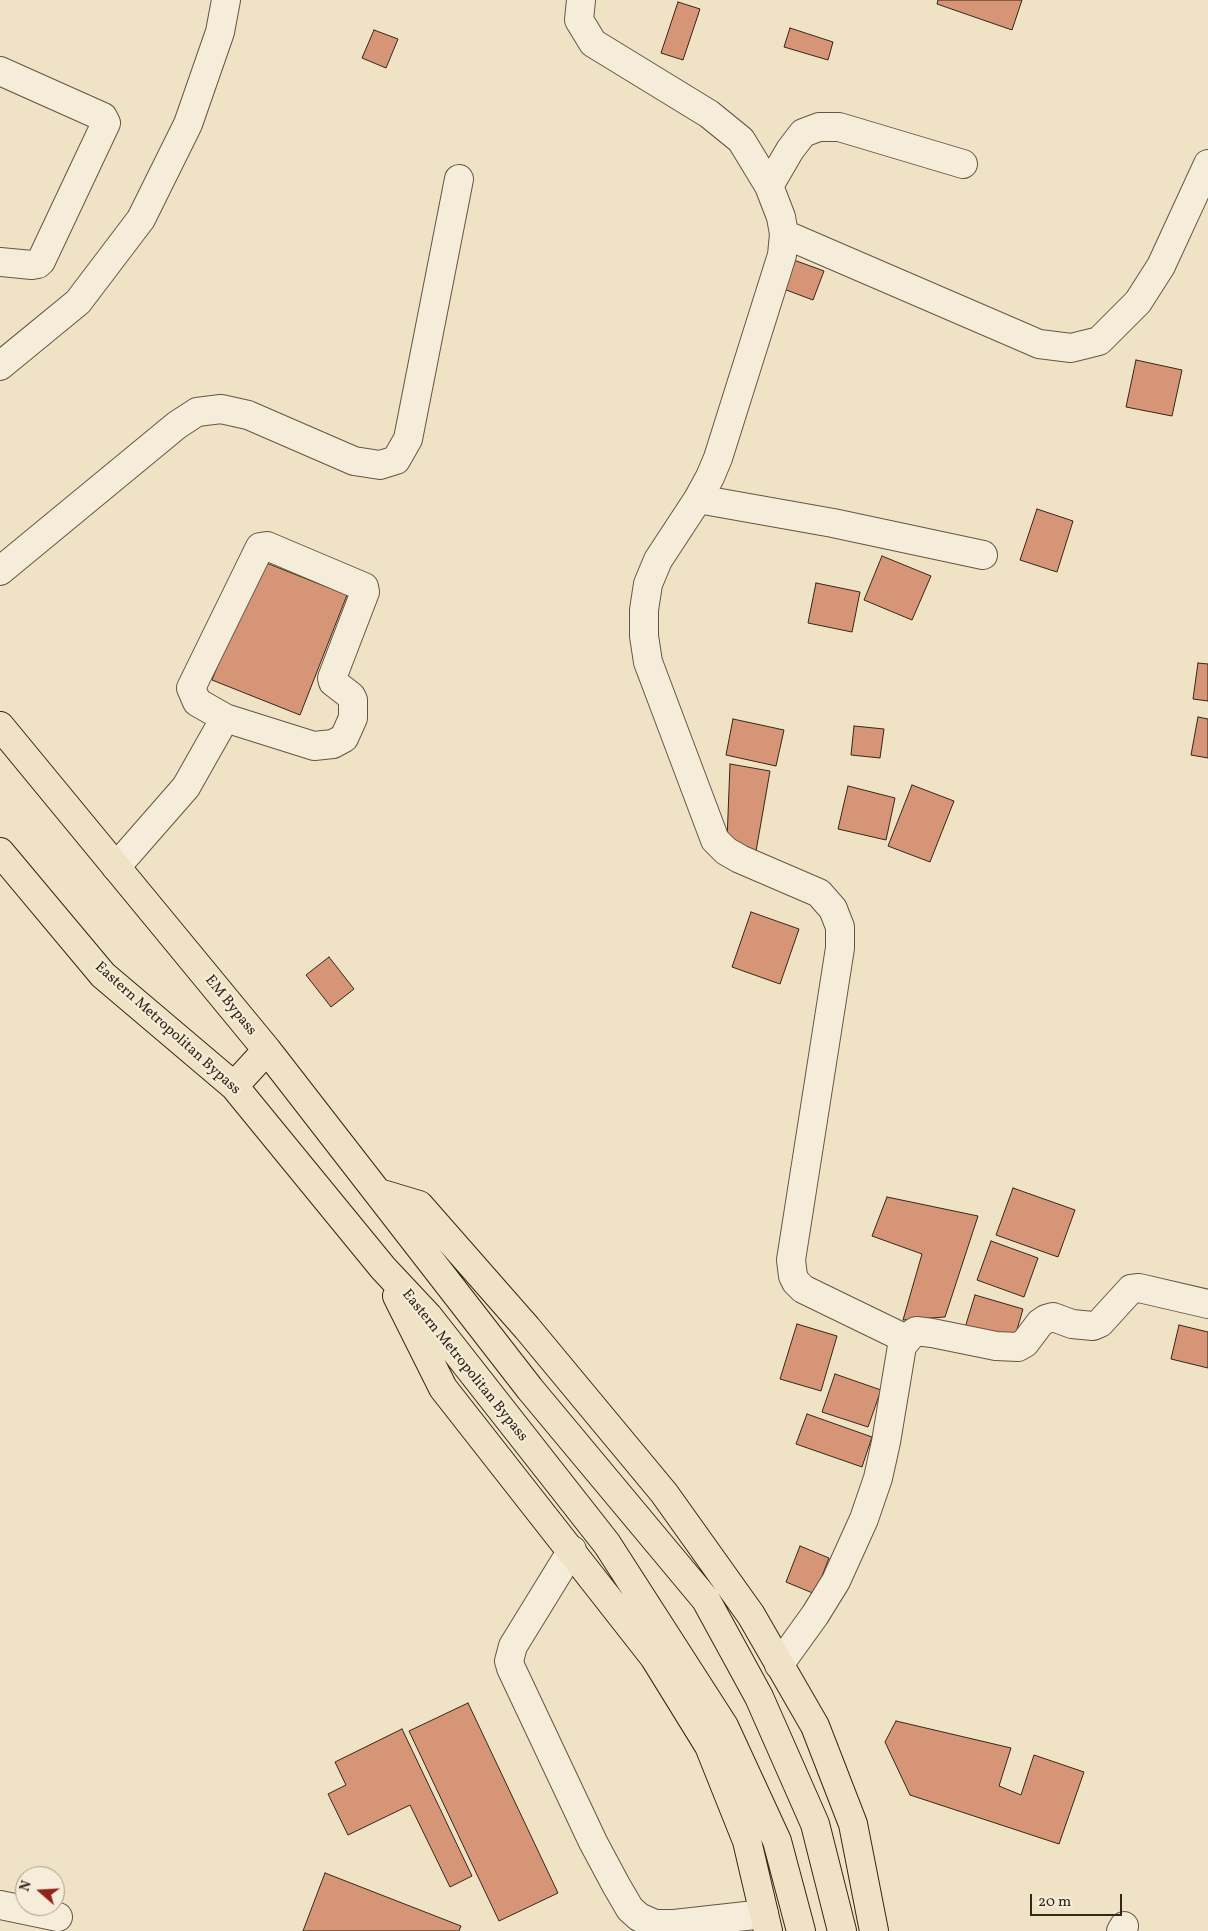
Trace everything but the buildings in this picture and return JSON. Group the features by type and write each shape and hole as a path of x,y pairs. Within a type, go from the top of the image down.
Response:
{"main road":[{"name":"EM Bypass","path":"0,726 267,1050 379,1193 453,1292 706,1600 759,1697 814,1824 842,1931"},
{"name":"Eastern Metropolitan Bypass","path":"0,852 103,975 234,1086 383,1268 428,1316 607,1544 724,1726 777,1841 801,1931"},
{"path":"234,1086 267,1050"},
{"path":"379,1193 419,1205 526,1328 664,1493 750,1615 815,1726 853,1824 874,1931"},
{"path":"383,1268 443,1388 572,1550 654,1657 709,1746 747,1841 766,1922"}],"street":[{"path":"0,366 78,302 141,219 188,124 220,32 226,0"},
{"path":"581,0 579,20 593,43 709,114 741,140 768,186 781,217 784,234 782,255 718,458 698,499 658,560 648,584 644,610 644,636 648,662 715,840 726,851 740,859 819,893 833,909 840,927 840,948 791,1260 793,1276 803,1289 906,1339"},
{"path":"0,71 103,116 106,124 41,261 38,264 32,265 0,262"},
{"path":"768,186 803,133 819,127 839,127 963,164"},
{"path":"784,234 1039,344 1071,348 1099,340 1138,302 1161,266 1208,164"},
{"path":"0,571 177,425 197,412 221,410 248,415 354,462 380,465 396,460 408,439 459,180"},
{"path":"698,499 833,523 983,554"},
{"path":"267,546 364,587 365,592 332,678 333,682 351,696 353,700 353,718 344,738 332,744 314,746 226,718 197,702 190,688 260,547 267,546"},
{"path":"116,867 186,787 226,718"},
{"path":"779,1664 815,1615 836,1581 864,1520 878,1478 886,1442 899,1359 906,1339 916,1332 932,1333 996,1346 1018,1348 1025,1343 1040,1323 1046,1319 1053,1318 1072,1324 1092,1326 1100,1323 1131,1289 1138,1288 1208,1304"},
{"path":"572,1550 513,1646 510,1661 511,1668 611,1877 630,1909 639,1917 655,1924 766,1922"},
{"path":"0,1905 58,1917"}]}
